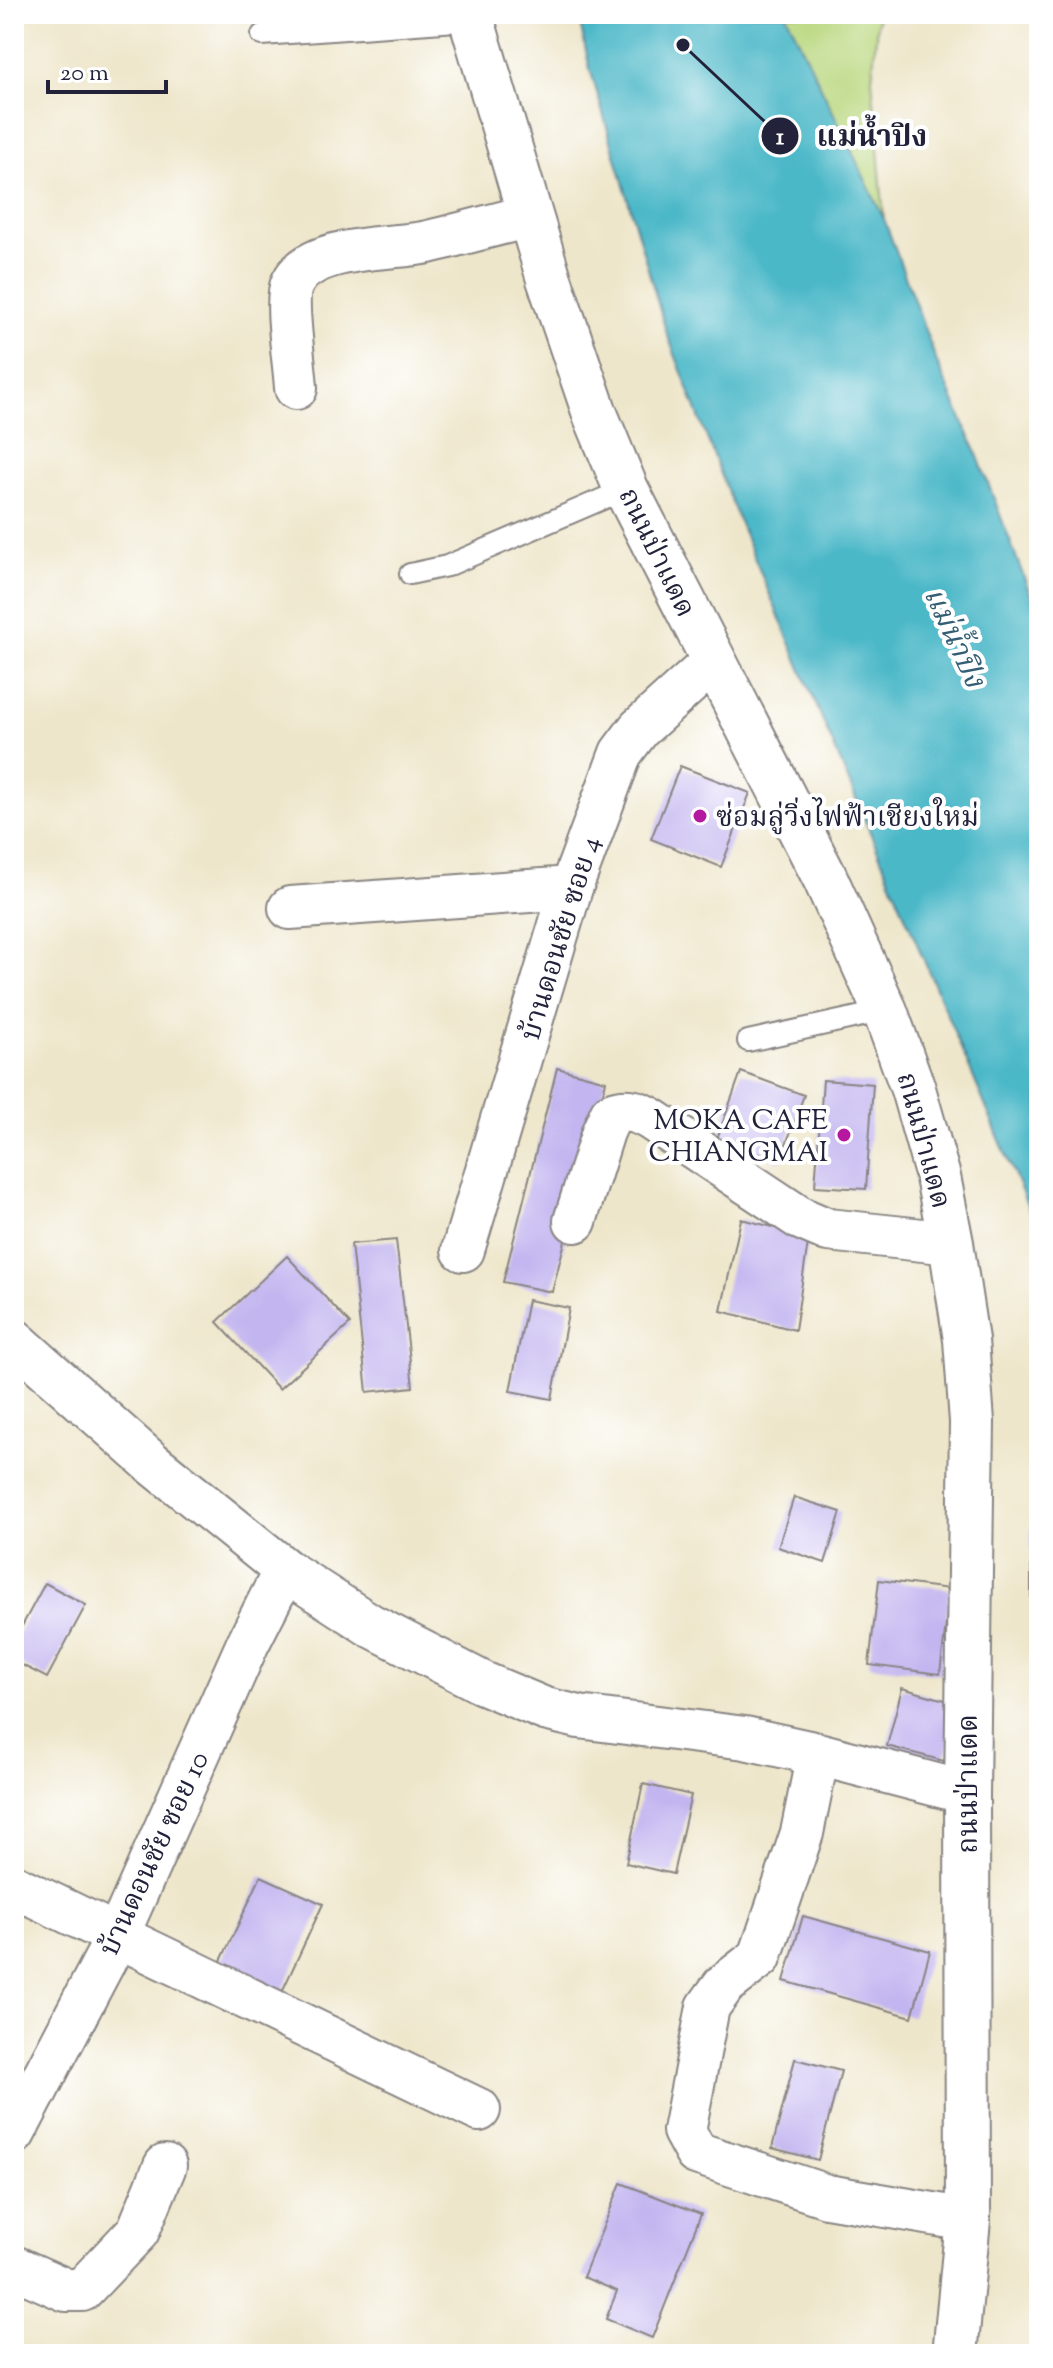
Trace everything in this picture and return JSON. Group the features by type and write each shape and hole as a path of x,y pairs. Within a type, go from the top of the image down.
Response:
{"street":[{"name":"ถนนป่าแดด","path":"470,17 590,399 626,489 825,878 885,1011 913,1089 938,1177 966,1340 972,1422 967,1793 968,2220 955,2354"},
{"path":"296,388 290,287 299,273 315,263 351,251 425,243 530,216"},
{"name":"บ้านดอนชัย ซอย 4","path":"463,1250 571,888 621,753 628,741 660,708 713,662"},
{"path":"290,908 571,888"},
{"path":"575,1221 603,1132 611,1114 621,1110 636,1111 651,1119 800,1218 828,1230 951,1243"},
{"path":"14,1340 151,1462 285,1570 370,1625 483,1683 545,1709 579,1717 745,1738 967,1793"},
{"name":"บ้านดอนชัย ซอย 10","path":"14,2133 117,1937 248,1643 285,1570"},
{"path":"818,1754 802,1833 760,1957 724,1985 708,2007 684,2131 696,2153 827,2196 968,2220"},
{"path":"14,1886 479,2110"},
{"path":"14,2267 66,2290 82,2290 138,2231 165,2166"}],"lane":[{"path":"262,35 470,17"},
{"path":"410,574 447,566 626,489"},
{"path":"748,1041 885,1011"}],"green space":[{"path":"786,14 878,14 872,79 884,219"}],"water":[{"name":"แม่น้ำปิง","path":"578,14 786,14 884,219 938,365 975,449 1039,617 1039,1233 740,524 666,331 589,65"}],"building":[{"name":"ซ่อมลู่วิ่งไฟฟ้าเชียงใหม่","path":"680,766 750,793 721,867 651,839"},
{"path":"557,1068 606,1081 552,1292 503,1282"},
{"path":"741,1072 804,1095 780,1161 717,1139"},
{"name":"MOKA CAFE CHIANGMAI","path":"823,1080 873,1084 866,1189 815,1186"},
{"path":"741,1219 809,1236 795,1330 721,1311"},
{"path":"396,1240 413,1387 367,1392 351,1244"},
{"path":"287,1256 350,1324 279,1389 217,1322"},
{"path":"528,1300 569,1308 552,1399 510,1391"},
{"path":"794,1497 841,1512 825,1563 778,1547"},
{"path":"1031,1501 1039,1501 1039,1599 1031,1599"},
{"path":"879,1580 950,1589 940,1674 869,1665"},
{"path":"45,1583 86,1605 47,1678 14,1661 14,1641"},
{"path":"902,1688 959,1704 944,1761 887,1746"},
{"path":"643,1784 691,1795 673,1874 626,1863"},
{"path":"261,1876 323,1904 281,1994 219,1965"},
{"path":"803,1916 930,1951 912,2017 784,1981"},
{"path":"795,2059 841,2071 818,2160 772,2148"},
{"path":"621,2183 701,2214 652,2338 606,2319 617,2291 583,2277"}],"place":[{"name":"แม่น้ำปิง","path":"683,45"},
{"name":"ซ่อมลู่วิ่งไฟฟ้าเชียงใหม่","path":"700,816"},
{"name":"MOKA CAFE CHIANGMAI","path":"844,1135"}]}
